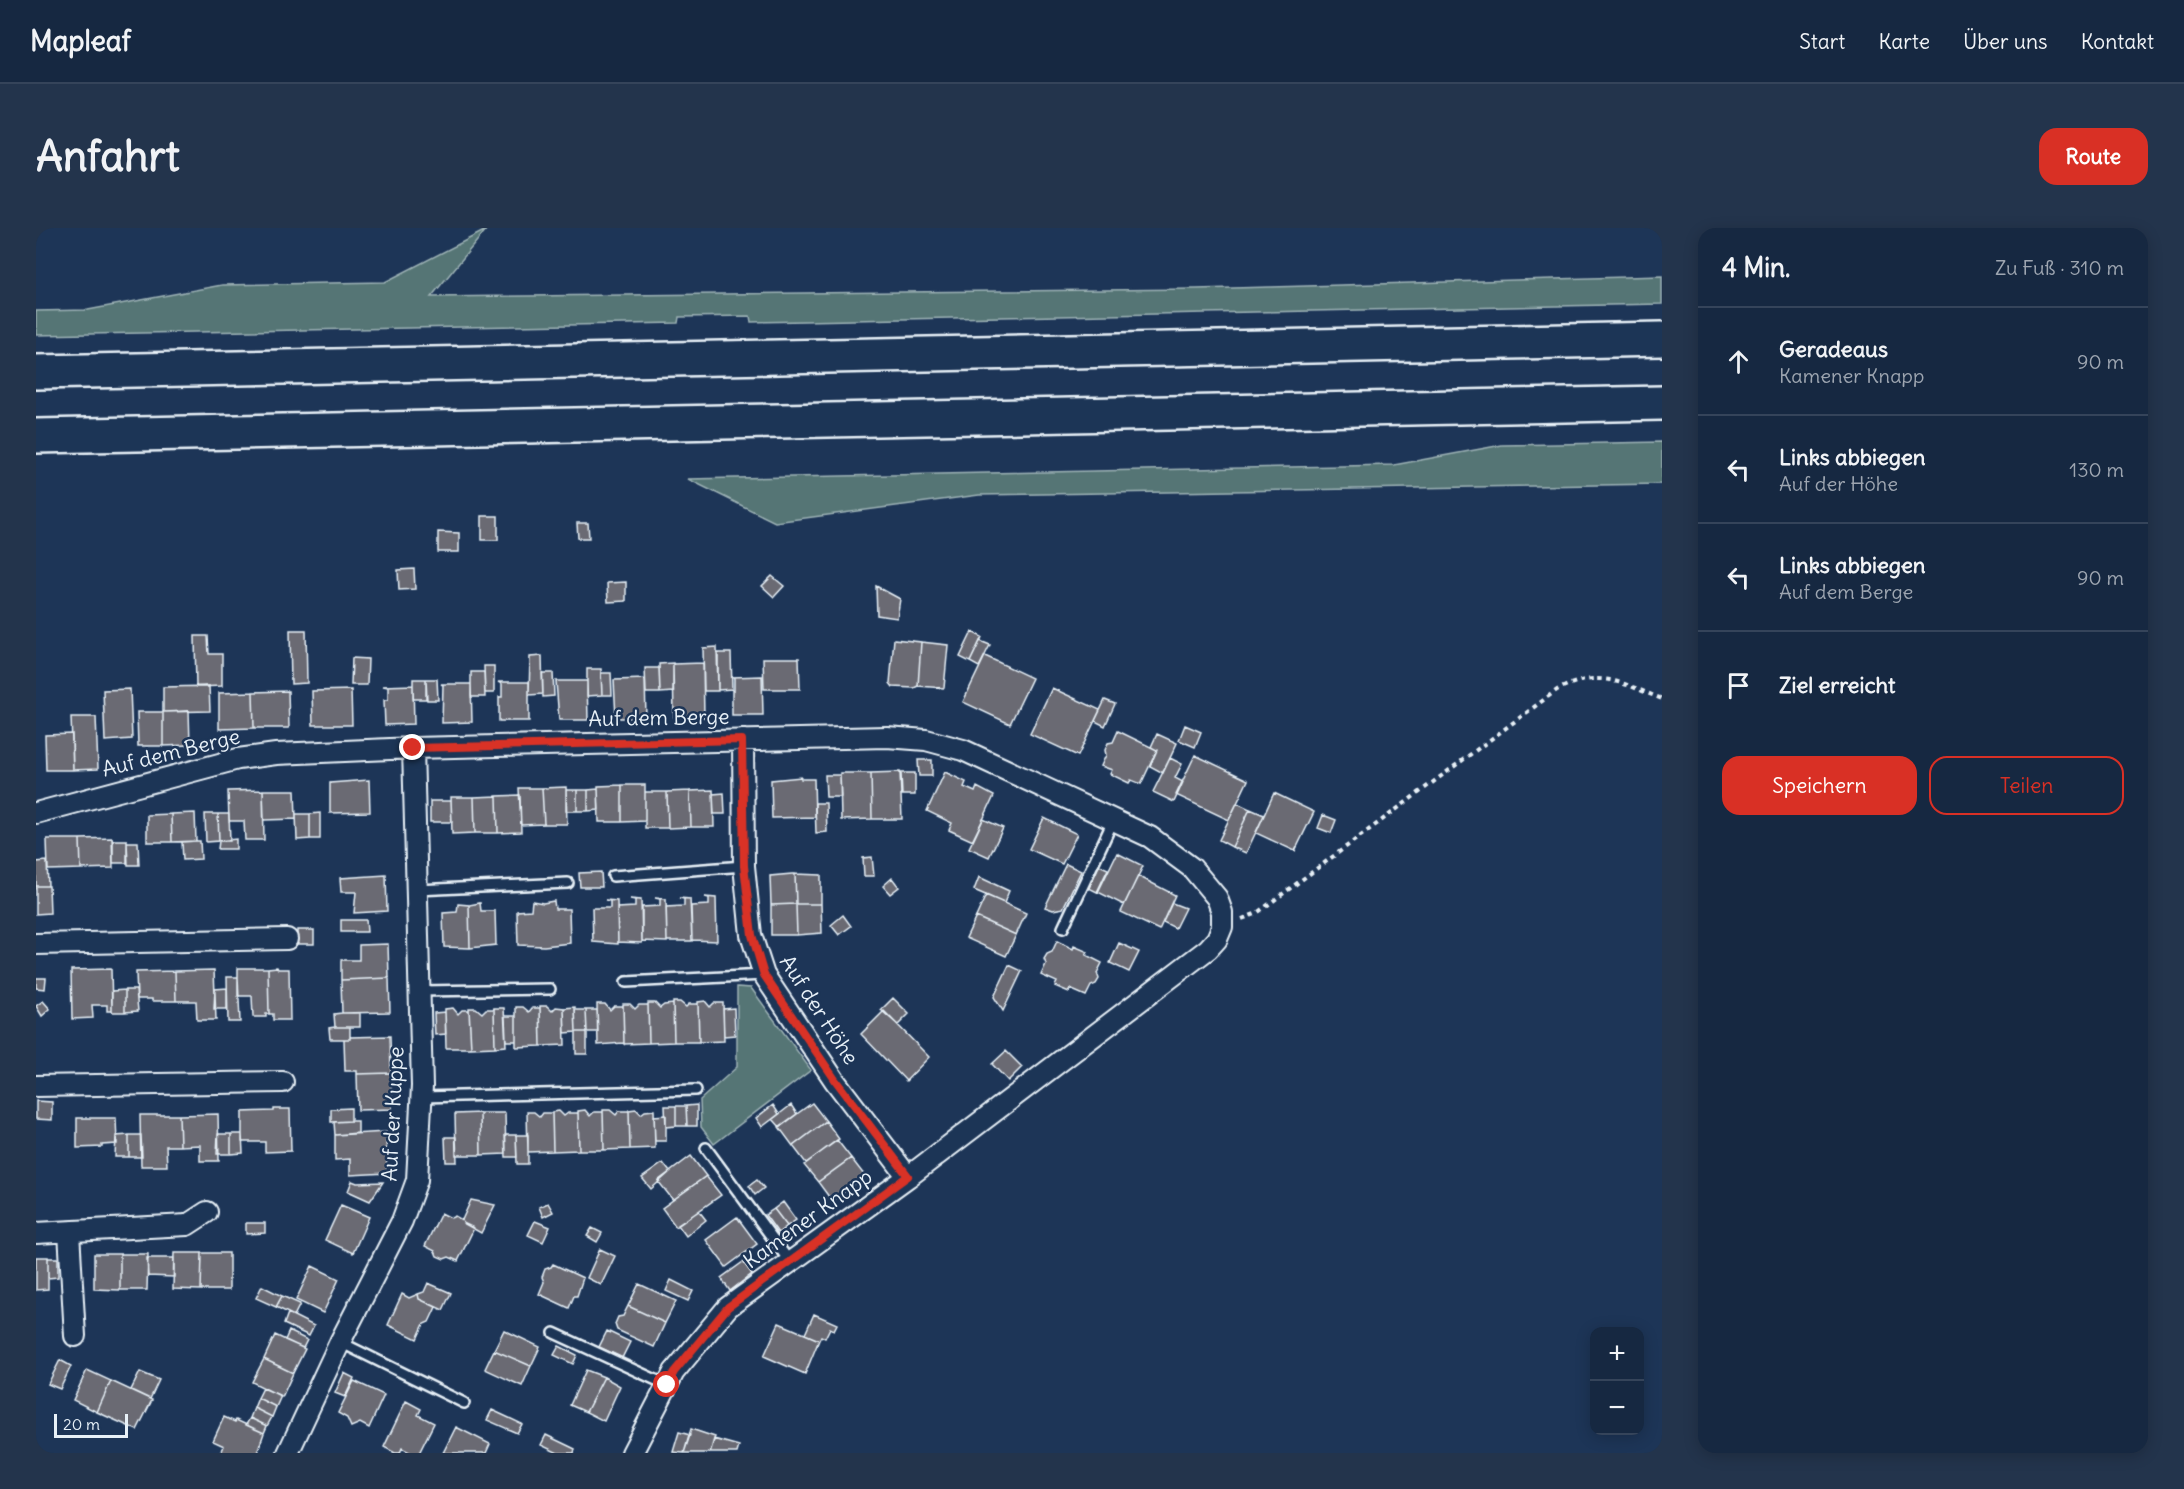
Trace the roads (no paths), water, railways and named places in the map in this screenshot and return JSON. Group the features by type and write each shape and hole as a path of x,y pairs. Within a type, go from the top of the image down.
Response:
{"highway":[{"path":"36,372 1662,339"},
{"path":"36,436 1662,403"}],"street":[{"name":"Auf dem Berge","path":"36,813 238,759 276,754 413,748 742,740 887,738 926,740 963,750 1150,837 1192,868 1217,898 1222,912 1222,927"},
{"name":"Auf der Höhe","path":"742,740 744,866 752,935 764,975 836,1081 908,1176"},
{"name":"Auf der Kuppe","path":"288,1453 340,1342 402,1221 417,1180 422,1097 413,748"},
{"name":"Kamener Knapp","path":"632,1453 674,1372 728,1307 908,1176 1208,949 1217,939 1222,927"},
{"path":"36,944 287,939"},
{"path":"36,1086 283,1082"},
{"path":"36,1233 187,1225 207,1212"},
{"path":"69,1232 75,1336"}],"lane":[{"path":"1063,928 1114,819"},
{"path":"613,876 744,866"},
{"path":"417,890 567,883"},
{"path":"626,982 764,975"},
{"path":"420,991 550,990"},
{"path":"422,1097 696,1090"},
{"path":"706,1148 790,1262"},
{"path":"554,1333 667,1385"},
{"path":"340,1342 464,1403"}]}
